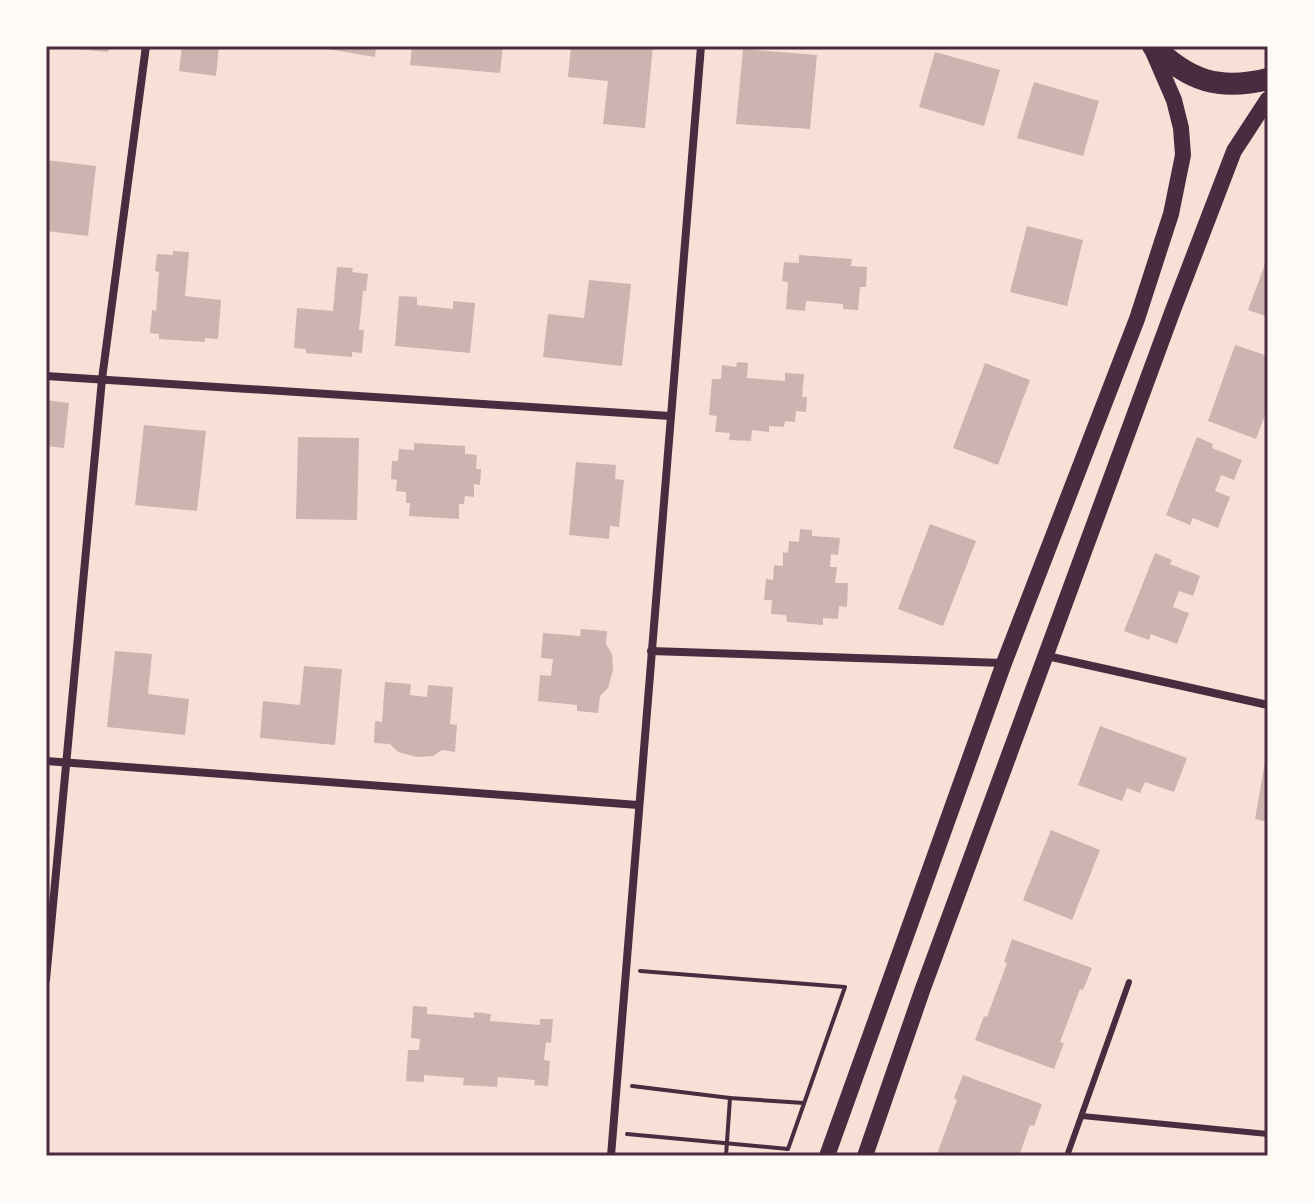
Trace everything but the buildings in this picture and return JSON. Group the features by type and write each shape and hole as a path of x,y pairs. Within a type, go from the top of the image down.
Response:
{"highway":[{"path":"1152,46 1174,67 1207,82 1242,86 1268,79"}],"main road":[{"path":"827,1156 1004,663 1137,319 1171,214 1183,155 1181,128 1174,100 1152,46"},
{"path":"865,1156 922,991 1234,151 1268,99"}],"street":[{"path":"46,980 102,379 146,46"},
{"path":"611,1156 701,46"},
{"path":"46,376 670,416"},
{"path":"651,651 1004,663"},
{"path":"1047,656 1268,705"},
{"path":"46,761 638,805"}],"lane":[{"path":"1067,1156 1129,982"},
{"path":"1082,1116 1268,1134"}],"path":[{"path":"612,1133 788,1149 845,987 625,970"},
{"path":"616,1084 730,1098 804,1103"},
{"path":"726,1156 730,1098"}]}
